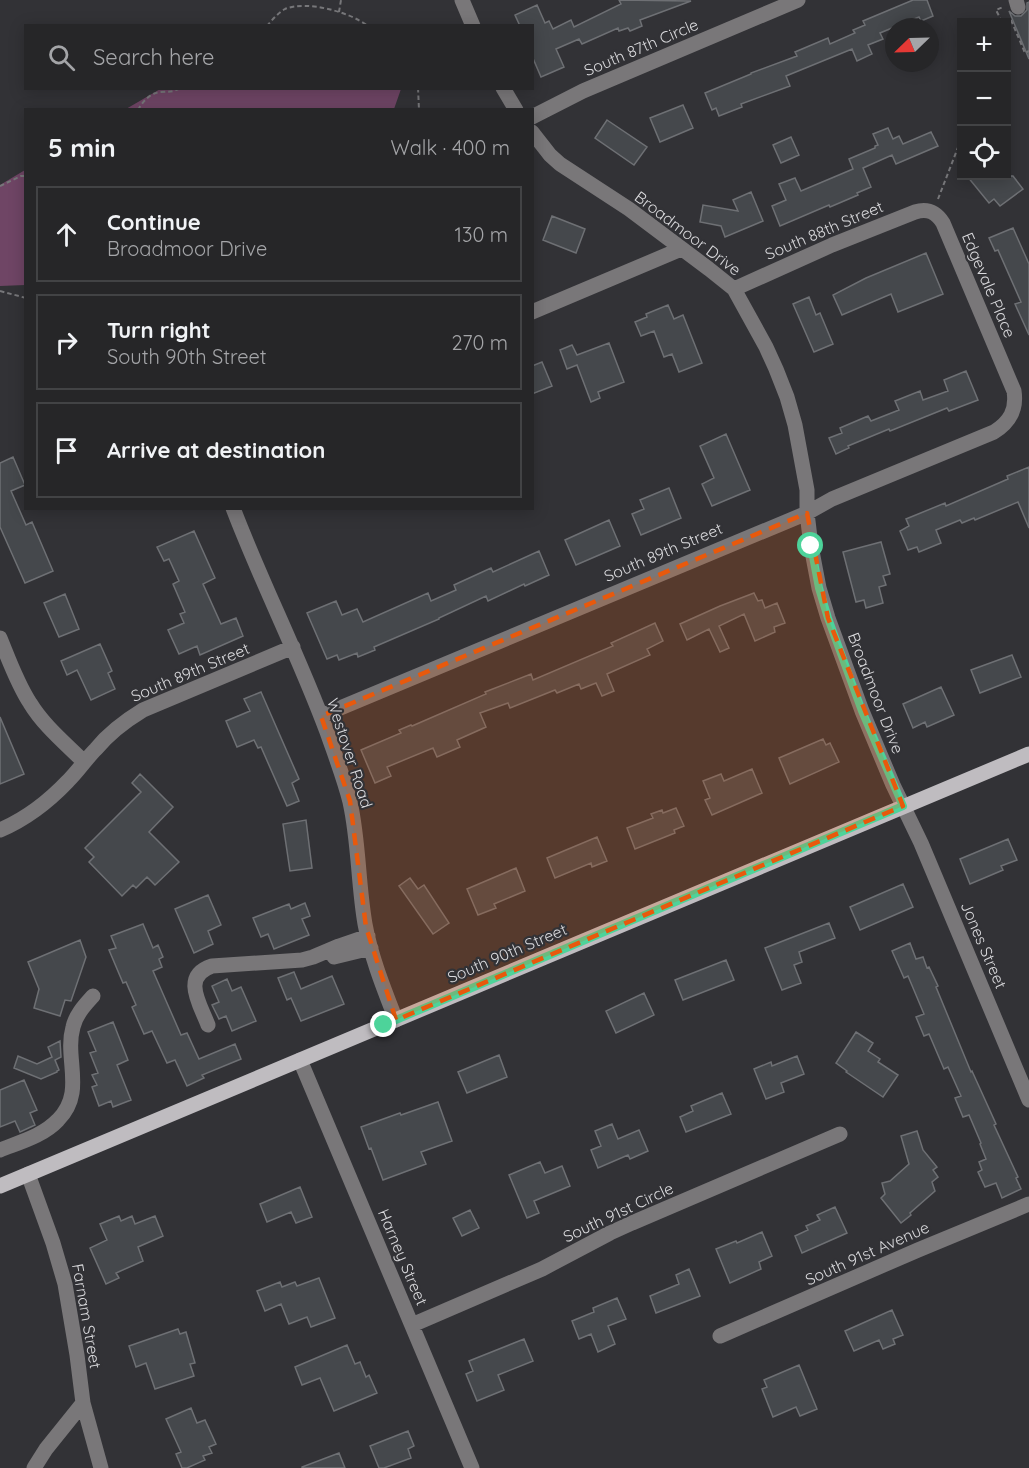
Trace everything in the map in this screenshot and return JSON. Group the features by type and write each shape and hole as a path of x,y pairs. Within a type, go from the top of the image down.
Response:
{"main road":[{"name":"South 90th Street","path":"0,1186 1029,754"}],"street":[{"path":"462,0 472,24"},
{"name":"South 87th Circle","path":"534,116 583,91 798,0"},
{"path":"504,90 515,108"},
{"name":"Broadmoor Drive","path":"534,135 560,164 629,209 734,289 766,347 787,397 795,425 804,468 807,513 819,588 862,711 903,806"},
{"name":"South 88th Street","path":"734,289 832,245 915,212 930,211"},
{"name":"Edgevale Place","path":"930,211 943,223 1014,391 1013,412"},
{"path":"534,311 681,249"},
{"name":"South 89th Street","path":"321,716 807,513 832,500 994,432 1010,419 1013,412"},
{"name":"Westover Road","path":"234,510 321,716 339,765 355,827 361,897 369,942 396,1020"},
{"path":"0,638 30,704 43,721 84,762"},
{"name":"South 89th Street","path":"0,830 47,801 70,780 115,729 143,710 292,647"},
{"name":"Jones Street","path":"903,806 921,843 1029,1100"},
{"path":"208,1025 196,997 195,981 201,971 212,966 302,960 339,946 369,942"},
{"path":"0,1150 40,1133 57,1122 64,1113 74,1080 71,1063 73,1025 81,1009 93,996"},
{"name":"Harney Street","path":"300,1060 472,1468"},
{"name":"South 91st Circle","path":"412,1325 542,1269 632,1223 840,1134"},
{"name":"Farnam Street","path":"28,1174 65,1284 83,1403 101,1468"},
{"name":"South 91st Avenue","path":"720,1336 1029,1204"},
{"path":"34,1468 46,1449 83,1403"}],"path":[{"path":"339,12 341,0"},
{"path":"269,24 285,9 300,5 339,12 365,24"},
{"path":"1014,7 1012,22 1025,53 1029,51"},
{"path":"139,108 143,101 155,94 172,93 177,90"},
{"path":"418,90 419,108"},
{"path":"930,211 937,202 957,150"},
{"path":"0,186 24,176"},
{"path":"0,291 24,297"}],"highlighted area":[{"path":"807,513 828,618 903,806 396,1020 366,927 350,801 321,716"}],"shaded area":[{"path":"159,90 401,90 394,108 128,108"},
{"path":"24,171 24,285 0,286 0,185"}],"building":[{"path":"619,0 691,1 640,20 642,26 630,31 628,28 619,31 618,28 582,44 579,39 556,49 564,67 541,77 534,61 534,24 519,24 515,15 537,5 545,23 549,21 553,29 571,20 574,27 621,4"},
{"path":"913,0 927,0 933,16 885,18 885,31 880,33 883,39 868,45 872,54 857,61 852,49 786,76 790,86 741,104 742,107 719,116 716,108 712,110 705,93 797,56 795,52 828,38 830,44 855,33 853,30 865,25 863,21"},
{"path":"1029,2 1029,59 1009,11 1015,16 1021,16 1027,10"},
{"path":"683,105 693,128 660,142 650,118"},
{"path":"607,120 647,147 634,165 595,138"},
{"path":"888,128 893,139 899,136 903,144 931,132 938,146 896,164 892,155 863,168 871,187 830,207 829,205 780,226 772,206 786,200 779,184 795,178 801,191 853,169 849,159 875,148 878,145 873,134"},
{"path":"791,137 799,155 781,163 773,145"},
{"path":"1013,176 1023,189 1000,206 994,199 989,203 970,180 1011,180"},
{"path":"751,192 763,221 725,237 721,226 700,222 703,205 738,211 733,200"},
{"path":"552,216 585,229 576,253 543,240"},
{"path":"1013,228 1029,264 1029,335 1015,304 1021,302 998,250 995,251 989,238"},
{"path":"926,253 943,294 898,312 891,294 842,315 833,295 866,278"},
{"path":"809,297 816,315 820,313 833,344 814,352 793,304"},
{"path":"668,305 674,319 683,315 702,363 679,372 672,354 664,357 654,331 641,336 635,322 647,317 646,314"},
{"path":"609,343 624,382 598,392 600,398 591,402 577,365 567,369 560,350 572,345 577,355"},
{"path":"542,362 552,386 534,393 534,365"},
{"path":"966,371 978,400 949,411 947,408 890,431 889,429 848,446 849,448 836,454 829,438 842,433 840,428 868,416 871,421 899,410 895,401 920,391 923,400 948,391 944,380"},
{"path":"726,434 750,490 712,506 702,484 714,478 700,446"},
{"path":"13,457 24,485 11,491 26,525 32,522 53,571 25,583 0,527 0,463"},
{"path":"1029,467 1029,528 1018,502 975,520 974,518 962,523 960,520 936,530 941,543 919,552 917,547 908,550 900,531 909,526 906,519 945,503 946,506 1008,479 1007,476"},
{"path":"669,488 681,518 641,535 632,514 644,509 640,500"},
{"path":"609,520 620,546 576,565 565,540"},
{"path":"194,531 215,578 203,584 221,624 236,618 243,636 200,655 197,646 179,654 168,630 184,623 180,614 185,612 173,584 179,581 169,559 164,561 157,547"},
{"path":"881,542 890,574 883,576 886,585 879,587 883,603 866,608 864,600 856,602 843,552"},
{"path":"539,551 549,575 488,601 486,596 374,647 375,650 358,657 357,653 339,660 337,655 327,659 307,613 336,601 342,615 357,609 363,622 428,593 431,601 456,590 454,585 491,568 493,572"},
{"path":"754,593 758,601 762,600 765,608 777,603 785,623 774,627 775,632 755,641 744,614 719,626 729,648 720,652 709,629 687,640 680,624"},
{"path":"65,594 79,629 59,637 44,603"},
{"path":"655,623 663,641 647,649 650,655 607,674 614,691 602,696 596,683 581,689 579,684 557,693 555,690 510,708 508,703 480,713 486,727 457,740 460,747 437,757 433,748 387,767 391,776 375,783 361,750 401,733 399,730 486,694 485,692 531,674 533,680 613,646 611,643"},
{"path":"100,644 112,671 108,673 115,689 91,700 77,670 67,675 61,661"},
{"path":"1012,655 1021,677 980,693 971,670"},
{"path":"941,687 954,715 927,727 925,722 913,728 903,704"},
{"path":"261,692 299,779 292,783 299,801 287,806 261,747 258,748 254,740 237,747 226,721 250,711 244,699"},
{"path":"0,717 24,774 0,784"},
{"path":"823,739 826,745 830,743 839,762 790,784 779,758"},
{"path":"752,769 762,793 712,815 705,800 710,798 703,781 721,774 724,781"},
{"path":"140,774 173,807 149,832 179,862 155,885 147,877 136,888 133,885 122,896 89,862 94,857 85,848 141,792 132,783"},
{"path":"676,808 684,826 674,830 675,833 635,849 627,828 653,818 651,814 662,810 663,813"},
{"path":"306,820 312,868 290,871 283,824"},
{"path":"597,837 607,861 592,867 591,863 555,878 547,858"},
{"path":"1008,839 1017,860 1001,866 1003,870 970,884 960,859"},
{"path":"516,868 525,891 494,904 496,908 478,915 467,889"},
{"path":"410,878 418,889 424,885 449,923 433,934 399,886"},
{"path":"903,884 913,907 860,930 850,907"},
{"path":"208,895 221,925 208,931 213,944 194,953 175,909"},
{"path":"305,903 310,916 302,919 309,935 274,949 268,934 261,937 253,918 289,904 291,909"},
{"path":"829,923 835,938 799,952 802,962 794,965 801,983 782,990 765,948"},
{"path":"143,924 153,948 158,945 163,957 159,959 162,967 153,971 181,1035 187,1033 199,1059 235,1044 241,1059 202,1075 204,1078 187,1086 175,1060 167,1063 152,1031 144,1034 132,1007 136,1005 126,982 123,983 109,950 116,948 111,936"},
{"path":"80,940 86,957 71,1001 65,1000 60,1016 34,1008 39,989 28,962"},
{"path":"910,943 916,959 923,957 938,986 936,987 971,1072 1018,1177 1016,1178 1021,1189 1002,1198 996,1183 985,1187 978,1172 982,1170 979,1162 986,1159 981,1143 969,1115 963,1117 955,1098 961,1096 948,1067 944,1069 929,1034 924,1036 916,1017 924,1014 908,976 904,978 892,951"},
{"path":"726,960 734,980 683,1000 675,980"},
{"path":"294,972 301,989 332,976 344,1004 301,1021 291,998 287,1000 278,978"},
{"path":"227,979 232,991 241,987 256,1021 232,1031 226,1016 219,1019 212,1005 219,1002 212,986"},
{"path":"644,993 654,1015 616,1033 606,1011"},
{"path":"113,1022 128,1060 117,1065 131,1100 113,1107 111,1101 99,1106 92,1087 97,1085 92,1075 98,1073 90,1053 96,1051 88,1032"},
{"path":"856,1032 873,1043 868,1051 880,1059 878,1062 898,1075 883,1097 836,1063"},
{"path":"60,1041 61,1057 55,1060 59,1070 57,1072 41,1079 14,1068 18,1056 37,1064 52,1057 48,1047"},
{"path":"499,1055 507,1077 467,1093 458,1072"},
{"path":"797,1056 804,1074 781,1083 784,1092 766,1099 754,1069 771,1062 772,1066"},
{"path":"24,1080 37,1110 30,1113 35,1125 20,1132 15,1121 0,1127 0,1090"},
{"path":"722,1093 731,1114 686,1132 680,1117 693,1111 691,1106"},
{"path":"438,1102 452,1141 421,1152 426,1164 383,1180 361,1127"},
{"path":"612,1124 618,1139 639,1130 648,1151 630,1159 628,1155 598,1168 591,1150 601,1146 595,1131"},
{"path":"917,1131 923,1150 937,1167 933,1170 938,1177 932,1182 935,1191 901,1223 881,1198 885,1194 882,1183 890,1181 909,1164 901,1136"},
{"path":"540,1162 545,1173 562,1166 570,1186 534,1201 539,1213 527,1218 509,1175"},
{"path":"300,1187 312,1217 296,1223 291,1212 267,1222 260,1204"},
{"path":"835,1207 847,1233 802,1253 795,1236 808,1230 806,1226 820,1220 817,1215"},
{"path":"470,1210 479,1228 462,1236 453,1218"},
{"path":"119,1216 121,1221 132,1216 135,1224 155,1216 163,1236 138,1247 143,1261 116,1273 119,1278 106,1284 90,1248 107,1240 100,1224"},
{"path":"762,1232 772,1256 759,1262 761,1269 730,1283 716,1249"},
{"path":"689,1269 700,1296 656,1313 650,1296 679,1284 676,1275"},
{"path":"319,1278 335,1318 311,1327 307,1317 289,1324 281,1304 265,1311 257,1291 280,1282 282,1287 295,1282 297,1286"},
{"path":"617,1298 626,1319 608,1326 615,1344 598,1352 591,1334 579,1339 572,1321 594,1312 593,1308"},
{"path":"892,1310 903,1335 893,1339 895,1344 883,1349 879,1340 854,1351 845,1331"},
{"path":"178,1329 180,1334 186,1332 195,1363 190,1364 194,1376 155,1389 146,1363 136,1367 129,1346"},
{"path":"524,1339 533,1361 498,1375 504,1390 477,1401 466,1374 473,1371 469,1361"},
{"path":"347,1345 355,1364 360,1362 366,1377 369,1375 377,1393 334,1411 320,1378 302,1385 295,1367"},
{"path":"799,1365 817,1409 800,1416 796,1407 773,1417 762,1389 767,1387 764,1380"},
{"path":"191,1408 197,1423 205,1420 216,1444 209,1447 212,1453 203,1456 205,1460 182,1468 176,1454 181,1452 166,1419"},
{"path":"408,1431 414,1446 408,1449 411,1458 379,1468 370,1446"},
{"path":"339,1453 345,1468 302,1468 302,1467"}],"route":[{"path":"384,1025 903,806 862,711 828,618 819,588 811,546"}]}
